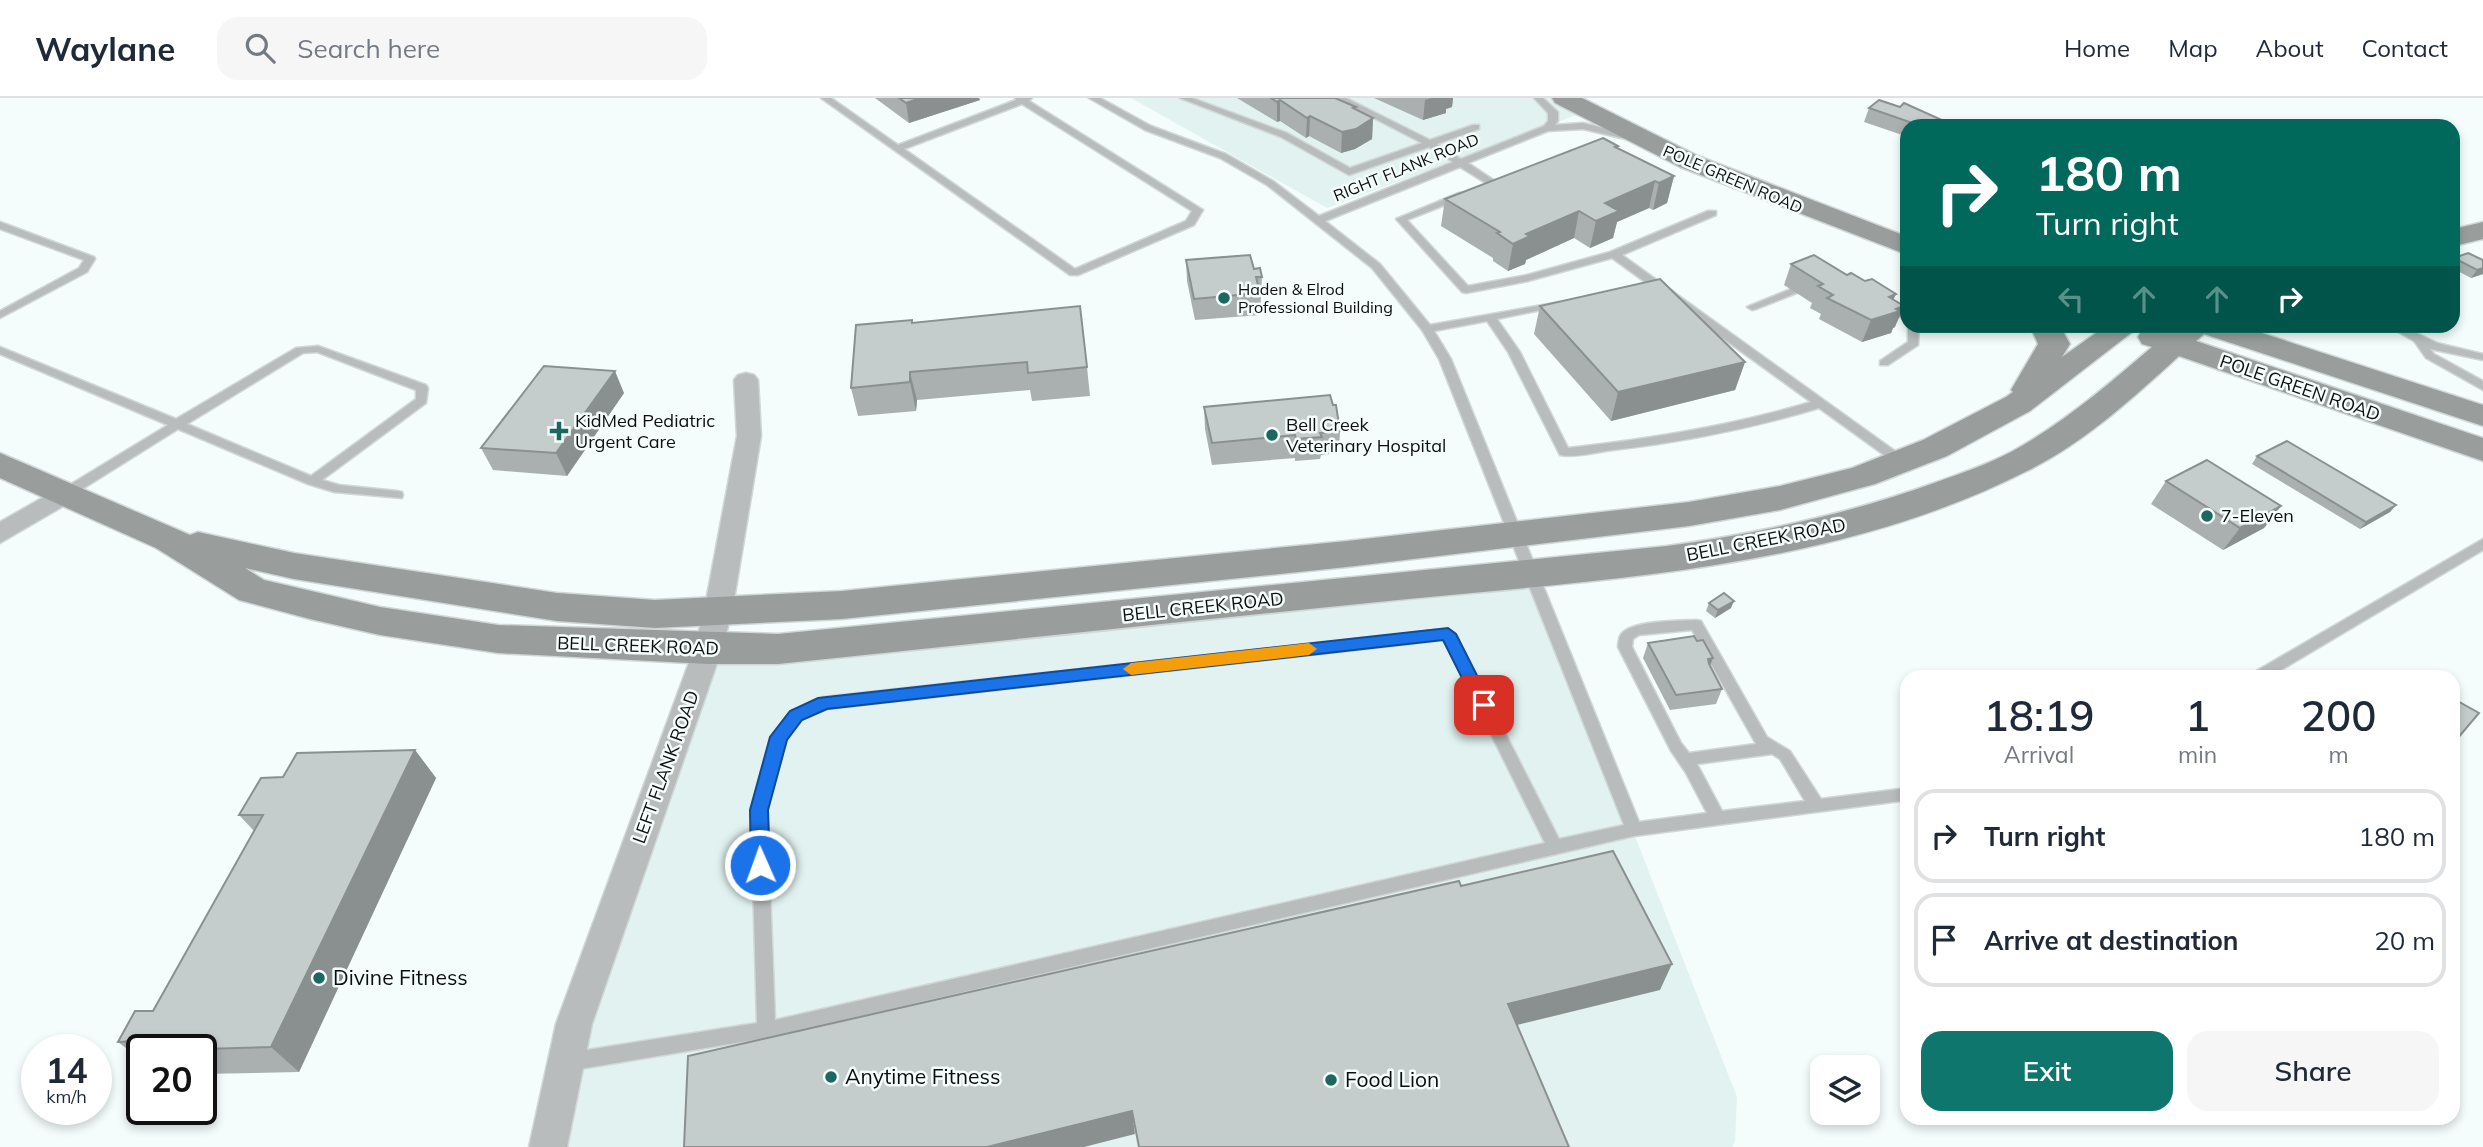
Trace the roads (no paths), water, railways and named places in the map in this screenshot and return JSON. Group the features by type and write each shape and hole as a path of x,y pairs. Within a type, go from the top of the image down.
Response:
{"street":[{"name":"POLE GREEN ROAD","path":"1565,98 1641,139 1759,191 1900,244"},
{"name":"POLE GREEN ROAD","path":"1565,98 1818,187"},
{"path":"1759,191 1859,240 1900,255"},
{"path":"2460,220 2483,214"},
{"path":"2460,236 2483,230"},
{"path":"2018,404 2054,344 2048,333"},
{"name":"BELL CREEK ROAD","path":"169,539 295,566 557,607 655,614 842,605 1098,580 1736,507 1822,487 1902,462 1968,433 2018,404 2113,333"},
{"name":"POLE GREEN ROAD","path":"2232,333 2483,416"},
{"name":"POLE GREEN ROAD","path":"2185,335 2483,450"},
{"name":"BELL CREEK ROAD","path":"0,464 63,495 169,539 252,590 380,621 498,639 708,649 832,645 1675,559 1761,545 1842,526 1924,500 2021,461 2059,438 2105,404 2185,335"},
{"name":"LEFT FLANK ROAD","path":"548,1147 574,1024 719,612 748,436 746,380"},
{"path":"0,534 63,495"}],"lane":[{"path":"825,98 896,149 1074,273 1191,223 1198,210 1024,99 896,149"},
{"path":"1093,98 1149,128 1223,156 1270,183 1318,220"},
{"path":"1184,98 1284,135 1349,172 1476,127"},
{"path":"1339,98 1429,143 1492,183"},
{"path":"1538,98 1553,112 1553,121 1546,128"},
{"name":"RIGHT FLANK ROAD","path":"1634,829 1445,359 1427,329 1376,266 1318,220 1546,128 1583,126 1641,139"},
{"path":"1481,188 1504,179"},
{"path":"1469,192 1401,219 1466,290 1528,278 1614,254 1712,213"},
{"path":"0,225 90,259 83,270 0,315"},
{"path":"1614,254 1902,462"},
{"path":"1752,307 1817,282"},
{"path":"1644,287 1657,284"},
{"path":"1877,297 1900,313"},
{"path":"1427,329 1567,302"},
{"path":"1490,317 1514,352 1564,452 1699,435 1772,419 1822,403"},
{"path":"1884,363 1914,343 1913,333"},
{"path":"2405,333 2418,341 2483,357"},
{"path":"2418,341 2430,356 2483,386"},
{"path":"63,495 300,350 318,349 422,388 422,400 312,481"},
{"path":"0,350 312,481 338,489 397,495"},
{"path":"2270,670 2483,544"},
{"path":"1717,818 1625,647 1626,637 1636,630 1696,625 1762,741 1785,755 1816,804"},
{"path":"766,1030 759,810 779,737 796,715 824,703 1448,634 1555,847"},
{"path":"1685,760 1774,748"},
{"path":"564,1063 766,1030 1634,829 1900,795"}],"place":[{"name":"Haden & Elrod Professional Building","path":"1224,298"},
{"name":"KidMed Pediatric Urgent Care","path":"559,431"},
{"name":"Bell Creek Veterinary Hospital","path":"1272,435"},
{"name":"7-Eleven","path":"2207,516"},
{"name":"Divine Fitness","path":"319,978"},
{"name":"Anytime Fitness","path":"831,1077"},
{"name":"Food Lion","path":"1331,1080"}]}
